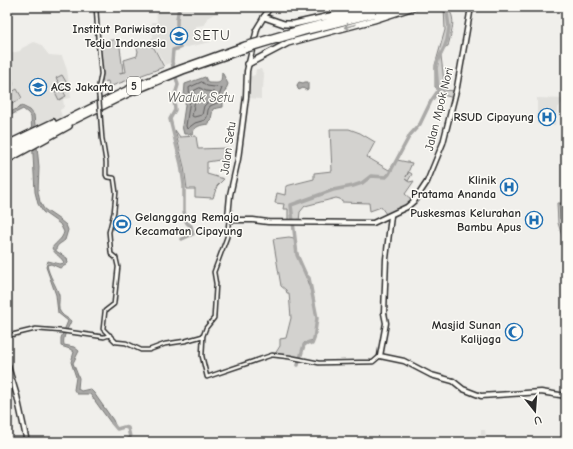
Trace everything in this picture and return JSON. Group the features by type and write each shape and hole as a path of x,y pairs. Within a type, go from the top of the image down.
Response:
{"highway":[{"path":"264,17 284,24 294,24 370,7"},
{"name":"5","path":"7,154 10,147 42,134 75,114 130,88 303,28 386,7"},
{"name":"5","path":"259,43 404,7"},
{"path":"250,60 288,43 374,20 414,7"},
{"name":"5","path":"98,110 169,74"},
{"path":"10,147 98,110"},
{"path":"7,160 27,141"}],"main road":[{"name":"Jalan Setu","path":"229,219 229,202 246,97 252,39 270,7"},
{"name":"Jalan Mpok Nori","path":"229,219 371,224 391,216 407,207 418,197 438,158 449,122 457,87 472,8"},
{"path":"391,216 386,259 384,312 386,322 380,356 404,361 431,375 452,380 463,389 481,396 540,392 550,392 566,396"},
{"path":"7,363 17,396 27,442"}],"street":[{"path":"96,7 102,74 98,90 98,110 106,162 106,175 107,177 114,178 116,190 110,232 111,254 116,258 118,264 118,281 114,304 105,311 103,329 117,343 126,343 140,350 147,350 165,344 203,336"},
{"path":"229,219 227,237 214,272 216,284 214,317 205,330 203,336 202,356 207,377 272,355 331,364 352,361 373,362 380,356"},
{"path":"7,336 36,329 104,337 110,335"}],"shaded area":[{"name":"Institut Pariwisata Tedja Indonesia","path":"156,7 218,7 218,14 214,14 207,18 205,25 196,26 197,34 206,34 207,39 211,42 173,50 171,63 165,65 150,39 153,37 152,22 157,22"},
{"path":"444,7 450,11 452,15 453,25 448,46 445,47 441,56 445,90 455,91 454,98 443,95 444,91 435,87 435,65 445,30"},
{"path":"119,39 123,72 119,73 126,72 124,60 137,56 138,51 135,44 141,41 154,48 164,67 109,87 108,81 102,82 103,74 99,42"},
{"name":"ACS Jakarta","path":"34,42 40,44 49,55 62,56 67,70 71,98 63,99 64,106 60,110 62,117 35,129 34,115 28,108 22,105 7,114 7,54 20,51 22,48"},
{"path":"256,69 261,69 264,75 263,89 261,89 261,99 247,98 248,77 255,75"},
{"path":"7,74 12,78 13,86 7,93"},
{"path":"62,75 69,87 63,91 66,96 59,100 55,92 62,88 56,78"},
{"path":"17,89 22,98 7,107 7,95"},
{"name":"RSUD Cipayung","path":"537,98 566,99 566,101 557,109 555,125 537,124"},
{"path":"330,129 349,129 360,133 375,142 367,157 389,170 397,160 412,163 406,177 409,172 412,174 408,181 405,179 409,182 414,181 405,194 412,200 400,209 386,214 381,207 370,211 369,203 342,202 340,199 336,198 305,206 300,212 299,221 288,220 288,209 283,209 284,204 275,203 277,193 285,195 286,186 314,179 314,173 332,171"},
{"path":"175,130 180,137 196,136 198,149 228,148 226,159 207,162 207,174 224,179 217,186 213,198 195,197 195,189 187,189 184,167"},
{"path":"557,203 566,203 566,249 558,223"},
{"path":"289,237 294,238 313,298 317,320 313,340 304,343 300,359 275,354 280,346 280,339 286,338 291,318 289,293 287,293 281,286 273,239"},
{"path":"481,430 485,430 486,437 482,438 482,442 469,442 468,437 481,435"}],"water":[{"name":"Waduk Setu","path":"222,72 228,84 223,97 223,107 213,109 211,119 208,122 209,124 198,126 192,134 184,134 182,126 186,99 184,96 185,84 205,77 208,83 218,83 221,81"},
{"path":"299,82 308,82 308,89 306,90 303,88 299,90 297,85"},
{"path":"22,106 30,110 34,115 39,167 38,192 40,202 44,209 66,225 68,230 65,240 58,245 56,251 67,258 68,263 60,268 51,264 47,265 59,295 60,311 63,316 71,321 65,336 64,345 74,347 79,351 73,363 79,378 78,389 81,391 90,389 94,393 113,420 115,425 113,426 90,394 77,394 74,390 76,377 71,362 74,352 61,346 61,338 68,321 58,313 56,295 46,267 48,261 60,264 64,263 52,248 64,232 60,224 43,212 38,204 35,192 31,117 23,109 7,117 7,114"},
{"path":"559,204 566,204 566,219 560,219"}],"waterway":[{"path":"179,7 177,34 180,48 173,50 172,62 178,85 174,98 175,110 170,119 181,164 184,185 184,211 186,221 191,226 193,234 182,239"},
{"path":"298,365 304,345 309,342 312,344 317,318 309,278 306,275 297,255 291,205 333,190 362,183 371,176 386,177 389,174 410,135 420,124 431,101 438,91 436,68 447,40 449,27 447,13 455,7"},
{"path":"112,423 117,429 124,427 128,428 130,437 124,442"}],"place":[{"name":"Institut Pariwisata Tedja Indonesia","path":"179,36"},
{"name":"ACS Jakarta","path":"38,87"},
{"name":"RSUD Cipayung","path":"547,117"},
{"name":"Klinik Pratama Ananda","path":"509,187"},
{"name":"Puskesmas Kelurahan Bambu Apus","path":"534,220"},
{"name":"Gelanggang Remaja Kecamatan Cipayung","path":"122,224"},
{"name":"Masjid Sunan Kalijaga","path":"514,332"}],"district":[{"name":"SETU","path":"212,35"}]}
